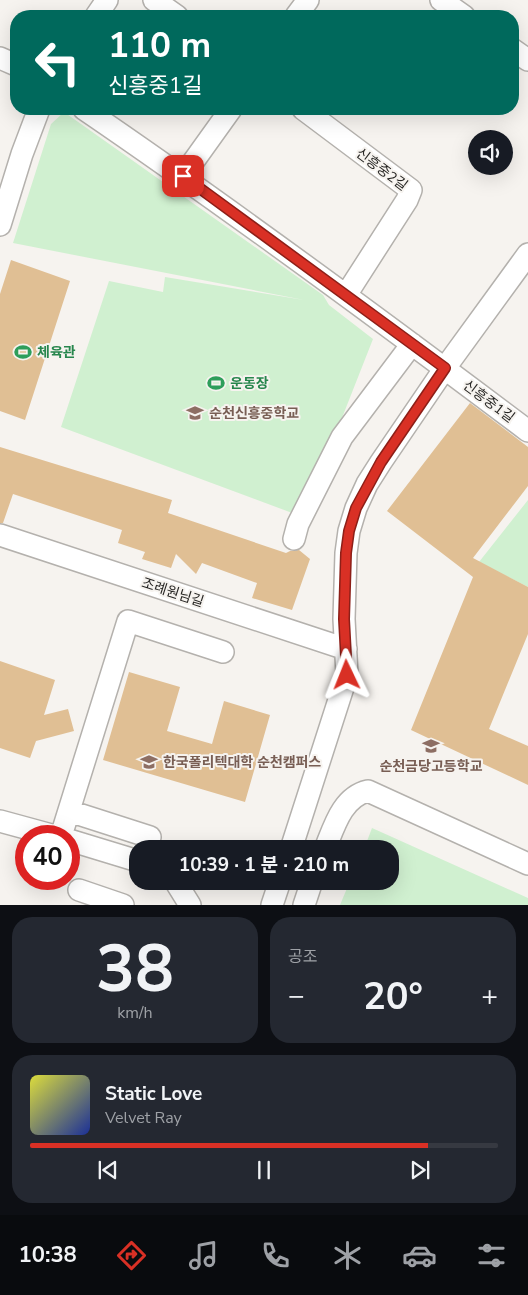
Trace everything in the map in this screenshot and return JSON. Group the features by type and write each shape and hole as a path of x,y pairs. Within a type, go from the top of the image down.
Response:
{"street":[{"path":"154,0 168,10"},
{"path":"441,0 455,10"},
{"path":"0,225 22,154 37,115"},
{"name":"신흥중1길","path":"93,115 183,176 528,431"},
{"path":"183,176 227,115"},
{"name":"신흥중2길","path":"311,115 411,190 407,200 346,295"},
{"path":"294,840 344,690 347,675 344,619 346,553 349,531 356,508 381,462 445,368 528,254"},
{"path":"294,539 298,524 342,437 412,344"},
{"name":"조례원님길","path":"0,535 346,649"},
{"path":"65,825 128,621 223,652"},
{"path":"329,840 342,809 355,796 368,791 528,864"},
{"path":"69,811 150,837"},
{"path":"0,821 15,825"},
{"path":"80,843 129,858"},
{"path":"80,890 123,905"},
{"path":"179,890 186,904"},
{"path":"272,905 277,890"},
{"path":"304,905 309,890"}],"green space":[{"name":"운동장","path":"61,115 68,115 323,295 329,305 373,339 303,517 61,427 109,281 163,292 165,277 304,300 13,243 51,124"},
{"path":"528,500 528,587 479,562"},
{"path":"372,828 399,840 367,840"},
{"path":"399,840 528,898 528,905 340,905 346,890 399,890"}],"building":[{"name":"체육관","path":"11,260 70,281 25,420 0,411 0,294"},
{"path":"470,403 528,447 528,486 473,558 528,587 528,634 489,729 528,746 528,785 411,730 473,577 387,511"},
{"path":"0,447 172,500 168,513 286,553 299,550 310,559 292,610 252,598 257,583 202,563 196,574 176,554 171,568 142,559 145,552 118,543 122,530 13,494 3,523 0,523"},
{"path":"0,661 55,680 44,715 68,709 74,731 36,741 30,758 0,748"},
{"path":"129,672 180,687 167,731 212,744 224,701 270,715 245,802 103,760"}],"place":[{"name":"체육관","path":"23,352"},
{"name":"운동장","path":"216,383"},
{"name":"순천신흥중학교","path":"195,413"},
{"name":"순천금당고등학교","path":"431,746"},
{"name":"한국폴리텍대학 순천캠퍼스","path":"149,762"}],"route":[{"path":"183,176 445,368 367,484 356,508 349,531 346,553 344,619 347,675"}]}
